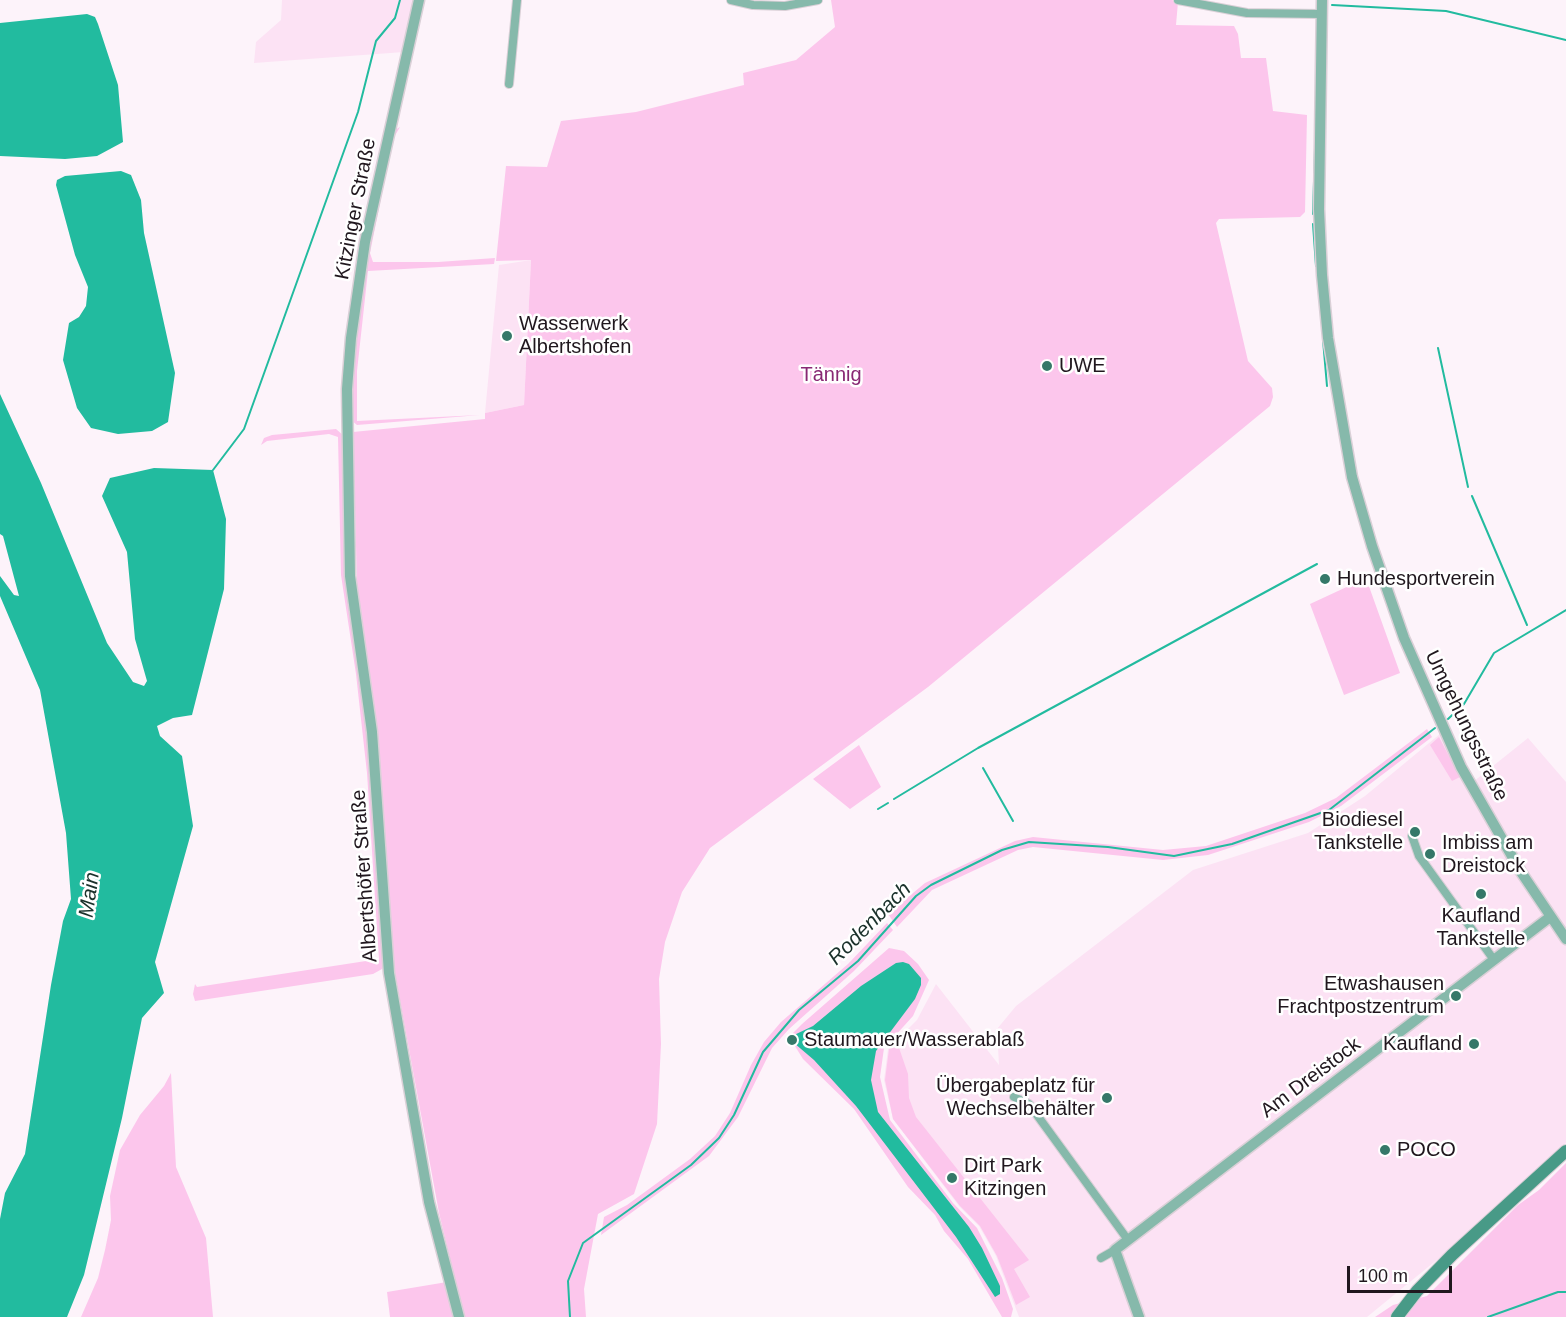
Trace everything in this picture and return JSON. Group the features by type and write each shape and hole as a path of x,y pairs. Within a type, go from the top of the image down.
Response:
{"main road":[{"path":"1397,1317 1417,1291 1452,1256 1566,1151"}],"street":[{"name":"Kitzinger Straße","path":"347,428 351,338 362,262 419,0"},
{"path":"509,84 517,0"},
{"path":"731,0 753,5 785,6 818,0"},
{"path":"1178,0 1247,13 1322,14"},
{"name":"Umgehungsstraße","path":"1323,0 1319,209 1322,275 1328,338 1344,438 1370,540 1404,638 1461,767 1550,917"},
{"name":"Albertshöfer Straße","path":"347,428 350,576 373,742 381,836 387,955 429,1202 459,1317"},
{"path":"1412,836 1419,856 1494,960"},
{"path":"1550,917 1566,939"},
{"name":"Am Dreistock","path":"1115,1250 1550,917"},
{"path":"1014,1097 1029,1104 1128,1240"},
{"path":"1101,1258 1115,1250 1139,1317"}],"shaded area":[{"path":"282,0 417,0 404,52 254,63 256,42 281,20"},
{"path":"531,260 524,405 485,413 499,265"},
{"path":"1446,729 1473,782 1528,738 1566,782 1566,1143 1460,1241 1367,1317 1019,1317 996,1256 979,1226 959,1206 893,1119 884,1080 888,1049 917,1020 936,984 999,1065 997,1029 1016,1006 1193,870 1308,833 1365,796"}],"green space":[{"name":"Tännig","path":"831,0 1172,0 1178,2 1176,25 1234,26 1238,34 1241,58 1266,58 1273,111 1307,115 1305,212 1300,217 1219,219 1216,223 1248,361 1272,388 1273,397 1270,406 928,687 710,848 682,892 665,942 659,979 661,1044 657,1124 634,1194 598,1214 584,1289 586,1317 464,1317 439,1213 393,962 370,682 357,584 353,432 485,419 485,413 524,405 531,260 496,261 506,166 547,167 561,121 636,112 744,85 743,73 796,60 835,27"},
{"path":"393,140 370,253 373,262 438,262 495,258 494,264 368,271 357,371 357,421 480,415 357,425 351,420 351,391 362,280"},
{"path":"336,429 344,436 345,485 368,721 384,964 382,969 373,974 195,1001 193,994 195,984 197,987 379,959 367,773 356,674 341,575 338,437 329,434 267,441 261,445 264,438 272,435"},
{"path":"1366,578 1400,673 1344,695 1310,604"},
{"path":"1427,729 1432,737 1341,806 1309,822 1208,855 1163,860 1033,847 1018,850 932,890 897,927 888,914 925,883 1015,841 1033,837 1163,850 1206,846 1305,813 1336,798"},
{"path":"1439,737 1460,777 1452,781 1430,745"},
{"path":"859,745 881,787 850,809 813,779"},
{"path":"887,923 893,930 854,971 789,1029 772,1048 738,1117 709,1156 601,1235 604,1217 627,1205 690,1159 715,1136 730,1113 764,1042 781,1022 848,964"},
{"path":"889,948 904,951 918,964 929,980 913,1016 884,1048 880,1077 890,1120 953,1203 977,1228 1002,1278 1013,1309 1011,1317 1002,1317 968,1259 944,1231 935,1215 908,1187 854,1109 803,1059 790,1036"},
{"name":"Dirt Park Kitzingen","path":"897,1042 908,1074 909,1098 916,1117 1029,1260 1014,1269 1030,1297 1016,1305 997,1256 980,1226 960,1206 893,1119 885,1080 889,1049"},
{"path":"171,1073 176,1167 206,1238 213,1317 81,1317 98,1278 105,1250 111,1220 110,1196 120,1150 140,1115 164,1086"},
{"path":"1566,1163 1566,1317 1375,1317 1393,1305 1427,1296 1518,1205 1539,1190"},
{"path":"447,1282 456,1317 390,1317 387,1292"}],"water":[{"path":"87,14 95,17 118,85 123,142 97,156 65,159 0,156 0,23"},
{"path":"121,171 131,175 141,200 144,233 175,373 168,422 152,431 118,434 91,428 77,408 63,360 69,323 79,317 86,306 88,287 75,255 56,185 57,180 65,176"},
{"name":"Main","path":"0,394 41,483 107,643 133,682 144,686 147,681 135,639 127,552 102,496 110,478 154,468 213,470 226,519 224,589 192,715 173,718 157,726 160,736 182,756 193,826 155,962 164,993 142,1018 122,1118 84,1275 67,1317 0,1317 0,1219 5,1193 25,1154 51,985 63,921 71,899 66,833 40,690 0,596 0,576 14,595 19,596 3,536 0,534"},
{"path":"896,963 909,964 921,978 921,985 915,999 876,1051 871,1080 878,1112 969,1227 1000,1286 1000,1294 995,1297 956,1237 856,1106 814,1060 794,1043 792,1036 813,1026 861,986"}],"waterway":[{"path":"213,470 244,429 358,112 376,41 395,18 400,0"},
{"path":"1332,5 1446,11 1566,40"},
{"path":"1313,214 1315,149"},
{"path":"1313,224 1316,266"},
{"path":"1323,340 1327,386"},
{"path":"1438,348 1468,487"},
{"path":"1472,496 1527,625"},
{"path":"894,799 978,748 1317,564"},
{"name":"Rodenbach","path":"1448,719 1464,704 1494,653 1566,610"},
{"name":"Rodenbach","path":"570,1317 568,1281 583,1243 691,1165 719,1138 734,1115 763,1052 799,1010 858,961 916,896 931,885 1002,850 1029,842 1108,847 1174,856 1232,844 1329,810 1435,728"},
{"path":"983,768 1013,821"},
{"path":"878,809 888,803"},
{"path":"1488,1317 1558,1292 1566,1292"}],"place":[{"name":"Wasserwerk Albertshofen","path":"507,336"},
{"name":"UWE","path":"1047,366"},
{"name":"Hundesportverein","path":"1325,579"},
{"name":"Biodiesel Tankstelle","path":"1415,832"},
{"name":"Imbiss am Dreistock","path":"1430,854"},
{"name":"Kaufland Tankstelle","path":"1481,894"},
{"name":"Etwashausen Frachtpostzentrum","path":"1456,996"},
{"name":"Staumauer/Wasserablaß","path":"792,1040"},
{"name":"Kaufland","path":"1474,1044"},
{"name":"Übergabeplatz für Wechselbehälter","path":"1107,1098"},
{"name":"POCO","path":"1385,1150"},
{"name":"Dirt Park Kitzingen","path":"952,1178"}]}
